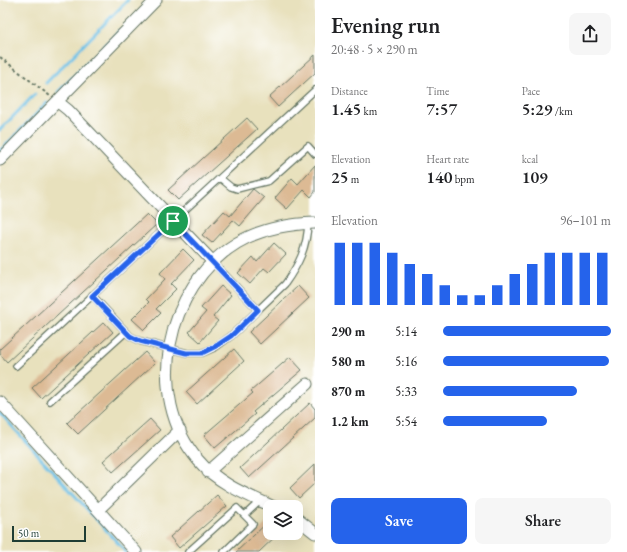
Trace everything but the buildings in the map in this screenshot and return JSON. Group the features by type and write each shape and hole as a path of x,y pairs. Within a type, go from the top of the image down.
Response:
{"street":[{"path":"0,160 156,0"},
{"path":"58,102 68,110 213,262"},
{"path":"263,502 225,484 208,472 197,460 184,441 170,402 167,379 170,349 174,327 182,304 194,283 213,262 236,243 254,234 294,224 311,223"},
{"path":"208,472 307,384"},
{"path":"0,402 136,552"},
{"path":"98,510 180,430"},
{"path":"303,524 315,533"}],"lane":[{"path":"16,366 315,90"},
{"path":"220,178 231,187 238,189 246,188 269,182 308,146 315,154"},
{"path":"92,296 130,336 140,341 186,353 202,353 231,336 285,284 292,274 306,246 311,223"},
{"path":"213,262 258,310"},
{"path":"50,401 126,332"},
{"path":"245,515 260,500"},
{"path":"188,552 237,508 253,524 224,552"}],"path":[{"path":"0,57 58,102"}],"waterway":[{"path":"46,83 128,0"},
{"path":"58,92 120,30"},
{"path":"0,130 35,94"},
{"path":"0,151 47,103"},
{"path":"0,413 126,552"}],"route":[{"path":"173,221 258,310 231,336 202,353 186,353 140,341 130,336 92,296 173,221"}]}
